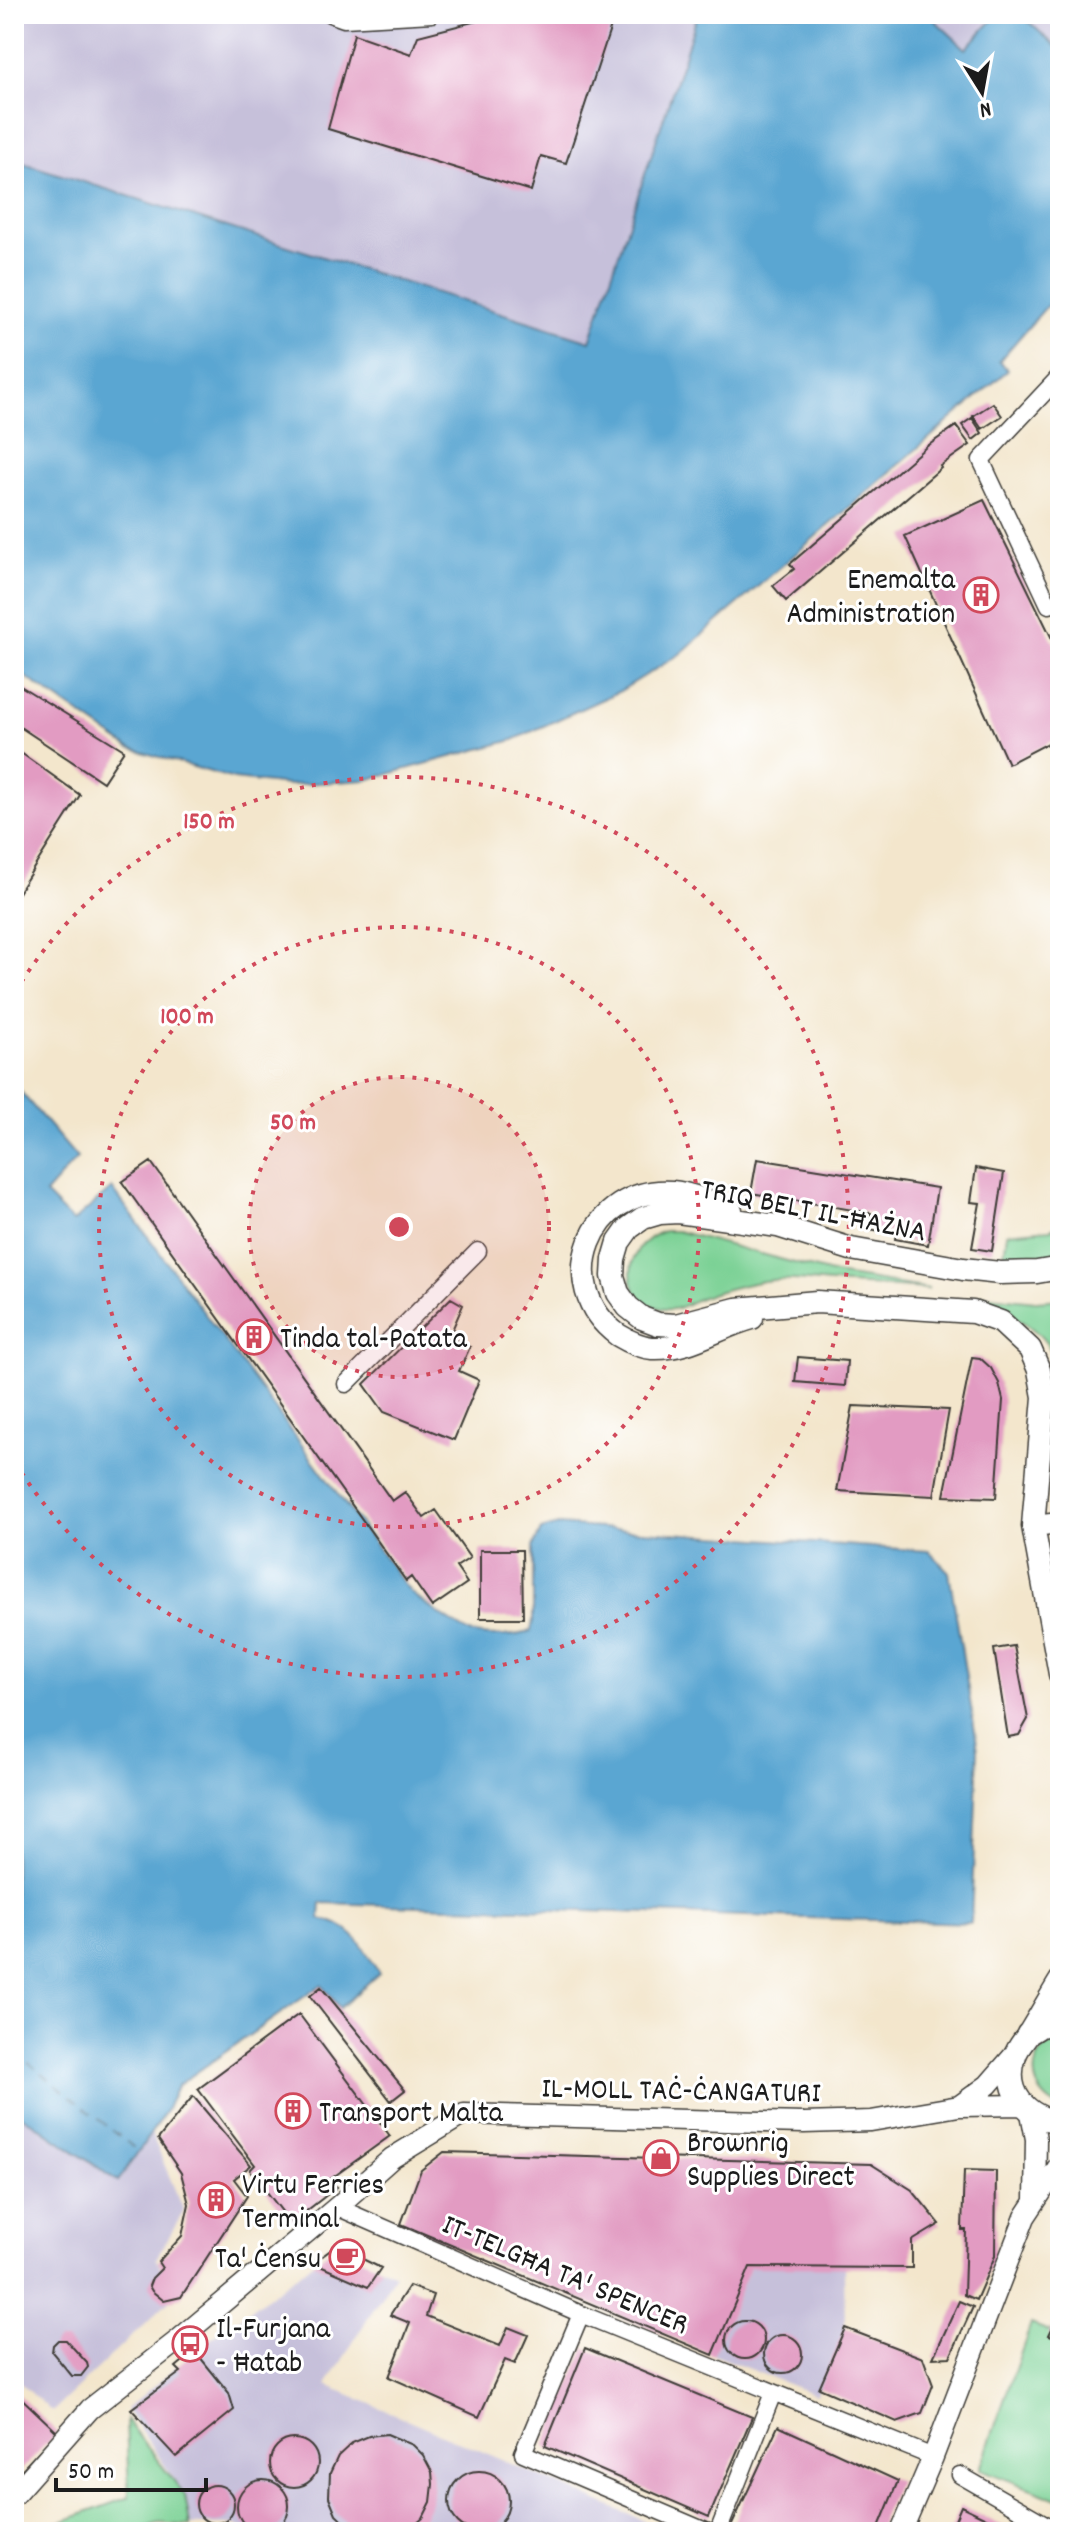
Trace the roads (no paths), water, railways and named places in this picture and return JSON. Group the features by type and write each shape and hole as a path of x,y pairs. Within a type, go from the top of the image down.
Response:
{"main road":[{"name":"TRIQ BELT IL-ĦAŻNA","path":"1060,1268 1000,1273 963,1269 851,1249 778,1226 678,1212 643,1218 624,1235 614,1259 613,1276 618,1293 628,1307 642,1318 667,1325 736,1309 817,1302 973,1312 1001,1322 1030,1349 1039,1370 1044,1397 1033,1526 1060,1674"},
{"path":"1060,1981 1015,2054 1012,2067 1016,2093 1027,2109 1060,2122"},
{"path":"1028,2034 1041,2026 1060,2022"}],"street":[{"path":"330,14 344,19 432,14"},
{"path":"1060,376 981,460 1049,605 1060,602"},
{"path":"346,1384 478,1251"},
{"path":"1033,1526 1060,1523"},
{"name":"IL-MOLL TAĊ-ĊANGATURI","path":"959,2106 988,2085 1015,2054"},
{"name":"IL-MOLL TAĊ-ĊANGATURI","path":"14,2495 90,2409 177,2341 392,2158 464,2114 804,2123 871,2121 959,2106 1027,2109"},
{"path":"1027,2109 1036,2139 1035,2199"},
{"path":"901,2532 1025,2217 1060,2164"},
{"name":"IT-TELGĦA TA' SPENCER","path":"337,2207 581,2314 933,2457"},
{"path":"581,2314 523,2453 708,2532"},
{"path":"718,2532 773,2393"},
{"path":"960,2475 1059,2532"}],"water":[{"path":"698,14 928,14 966,49 998,14 1020,14 1060,50 1060,222 1056,226 1060,230 1060,291 999,361 1008,370 680,654 620,691 513,740 366,780 288,785 234,779 129,748 14,669 14,160 590,341"},
{"path":"14,1084 77,1158 45,1194 73,1222 112,1188 411,1593 468,1632 503,1636 531,1631 533,1547 541,1530 558,1525 929,1551 949,1572 978,1750 971,1923 321,1903 320,1919 349,1931 379,1973 340,2008 321,1985 177,2086 166,2111 118,2181 14,2110"}],"place":[{"name":"Enemalta Administration","path":"981,595"},
{"name":"Tinda tal-Patata","path":"254,1337"},
{"name":"Transport Malta","path":"293,2111"},
{"name":"Brownrig Supplies Direct","path":"661,2158"},
{"name":"Virtu Ferries Terminal","path":"216,2200"},
{"name":"Ta' Ċensu","path":"347,2257"},
{"name":"Il-Furjana - Ħatab","path":"190,2344"}]}
